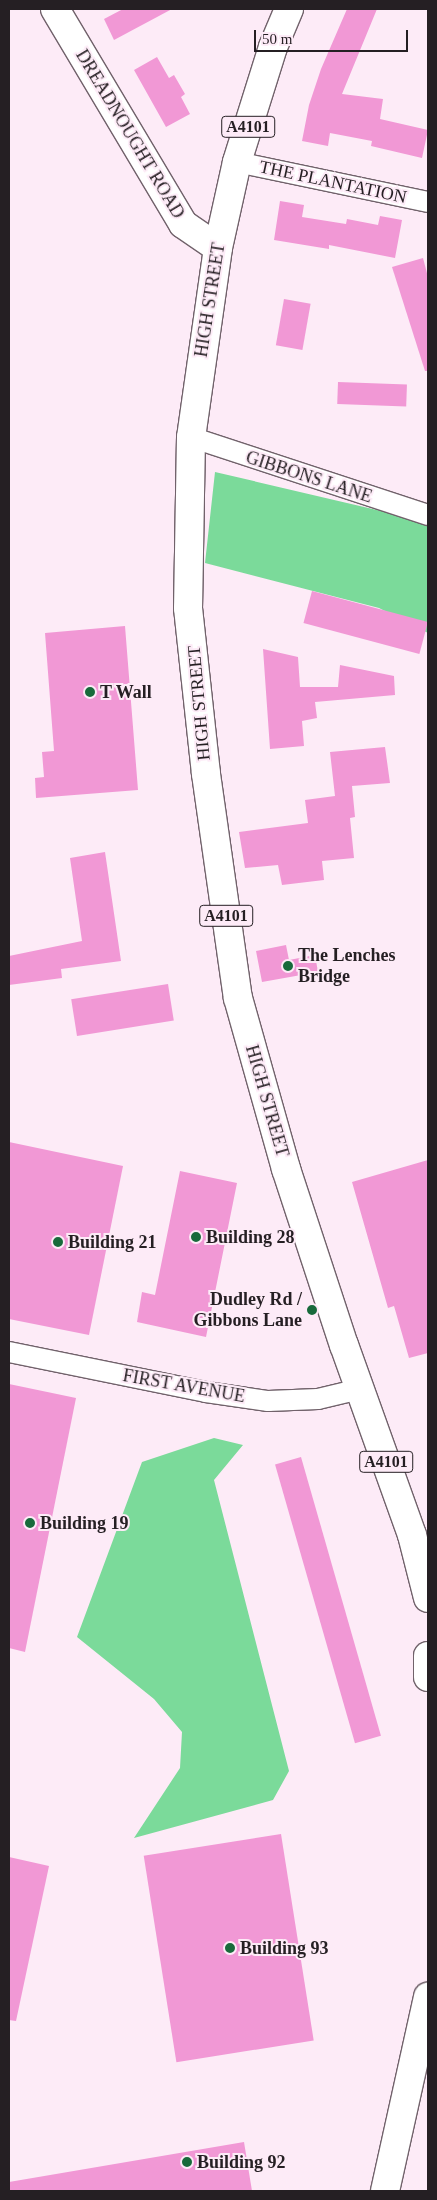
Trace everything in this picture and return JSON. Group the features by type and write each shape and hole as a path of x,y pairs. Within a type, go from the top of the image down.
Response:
{"main road":[{"name":"DREADNOUGHT ROAD","path":"54,9 183,224 218,248"},
{"name":"HIGH STREET","path":"289,9 273,47 237,162 218,248 191,437 188,608 206,774 238,998 286,1169 360,1389"},
{"name":"A4101","path":"360,1389 412,1535 428,1598"},
{"path":"428,1656 428,1677"},
{"path":"385,2191 428,1997"}],"street":[{"name":"THE PLANTATION","path":"237,162 428,202"},
{"name":"GIBBONS LANE","path":"191,437 428,515"},
{"name":"FIRST AVENUE","path":"9,1352 206,1392 268,1401 318,1399 360,1389"}],"green space":[{"path":"215,472 428,522 428,633 379,608 205,563"},
{"path":"214,1438 243,1445 214,1480 289,1771 273,1800 134,1838 180,1768 182,1732 154,1699 77,1637 142,1462"}],"building":[{"path":"123,9 172,9 114,40 104,19"},
{"path":"347,9 377,9 342,94 383,99 380,119 428,130 422,158 371,146 372,141 330,133 328,146 302,141 309,105 321,69"},
{"path":"157,57 169,78 174,75 185,94 181,97 190,114 166,127 134,70"},
{"path":"280,201 304,205 302,217 346,224 347,219 378,225 380,216 402,220 395,258 329,245 329,249 274,240"},
{"path":"423,258 428,277 428,371 425,371 392,267"},
{"path":"284,299 311,304 302,350 276,345"},
{"path":"338,382 407,384 406,406 337,404"},
{"path":"312,591 428,622 419,654 303,623"},
{"name":"T Wall","path":"125,626 138,790 36,798 35,778 44,777 42,752 54,751 45,633"},
{"path":"263,649 298,657 300,687 338,687 340,665 394,676 395,695 315,702 317,718 302,721 304,746 270,749"},
{"path":"385,747 390,783 352,786 355,817 350,818 354,858 322,861 324,880 282,885 278,865 245,868 239,832 308,823 305,800 335,796 330,752"},
{"path":"105,852 121,961 61,969 62,978 9,985 9,956 82,941 70,858"},
{"name":"The Lenches Bridge","path":"286,945 289,960 315,955 318,972 262,982 256,951"},
{"path":"168,984 174,1021 77,1036 71,999"},
{"name":"Building 21","path":"9,1142 123,1166 89,1335 9,1319"},
{"path":"428,1160 428,1353 409,1358 394,1306 388,1308 352,1182"},
{"name":"Building 28","path":"180,1171 237,1183 206,1337 137,1322 142,1292 155,1295"},
{"name":"Building 19","path":"9,1384 76,1398 25,1652 9,1648"},
{"path":"301,1457 381,1736 355,1743 275,1464"},
{"name":"Building 93","path":"281,1834 314,2040 176,2062 144,1856"},
{"path":"9,1857 49,1866 16,2021 9,2020"},
{"name":"Building 92","path":"244,2142 252,2191 9,2191 9,2182"}],"place":[{"name":"T Wall","path":"90,692"},
{"name":"The Lenches Bridge","path":"288,966"},
{"name":"Building 28","path":"196,1237"},
{"name":"Building 21","path":"58,1242"},
{"name":"Dudley Rd / Gibbons Lane","path":"312,1310"},
{"name":"Building 19","path":"30,1523"},
{"name":"Building 93","path":"230,1948"},
{"name":"Building 92","path":"187,2162"}]}
